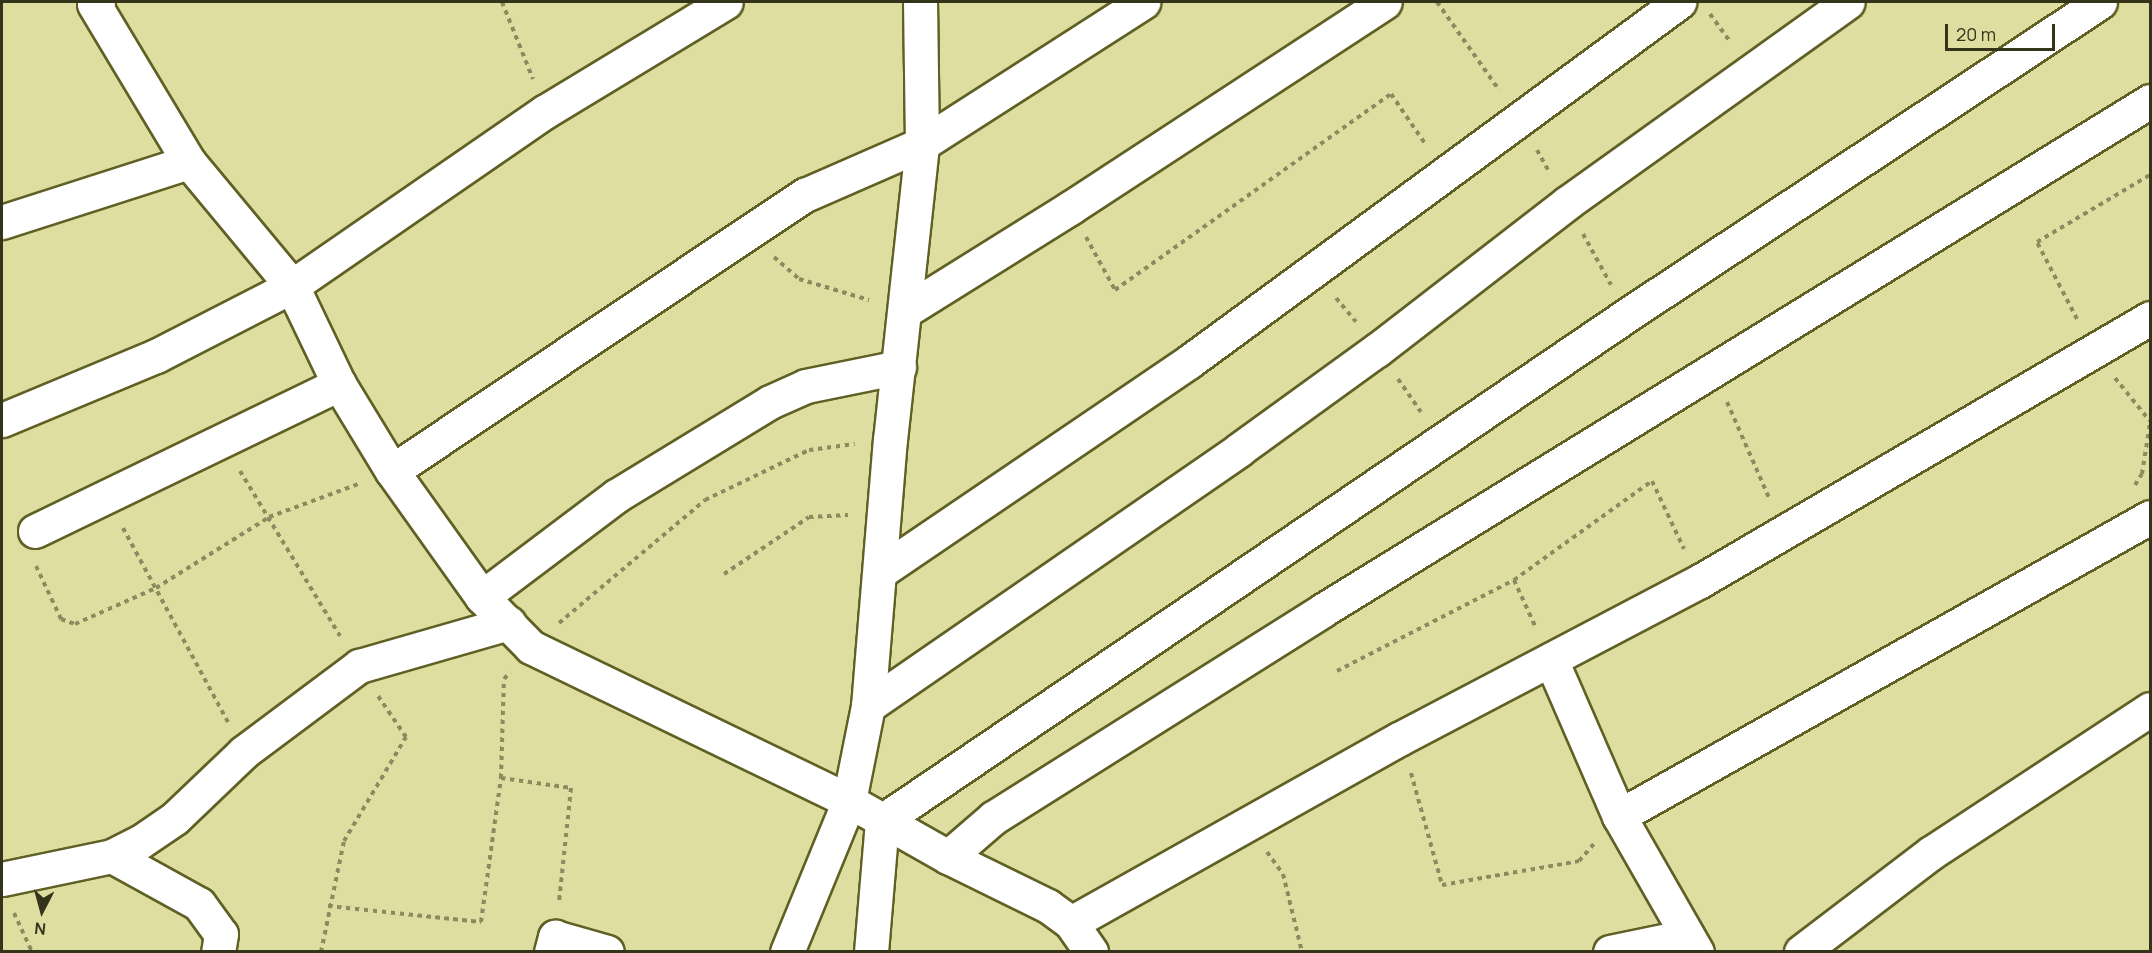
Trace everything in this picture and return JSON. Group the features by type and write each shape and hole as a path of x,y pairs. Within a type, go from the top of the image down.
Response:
{"street":[{"path":"95,2 189,162 292,286 339,384 392,471 483,597 531,646 849,801 948,857 1048,906 1071,923 1091,951"},
{"path":"2,420 156,356 292,286 546,111 726,2"},
{"path":"787,951 849,801 868,706 890,440 922,144 920,2"},
{"path":"392,471 805,195 922,144 1143,2"},
{"path":"905,310 1070,208 1385,2"},
{"path":"868,706 1377,350 1567,203 1848,2"},
{"path":"882,821 1627,315 2100,2"},
{"path":"880,571 1190,361 1519,119 1693,6"},
{"path":"948,857 993,818 2151,101"},
{"path":"2,222 189,162"},
{"path":"1071,923 1401,738 1552,662 1700,581 2151,318"},
{"path":"483,597 616,496 770,402 849,375 899,368"},
{"path":"35,531 339,384"},
{"path":"1619,816 2151,517"},
{"path":"6,891 112,856 175,818 244,752 359,666 509,623"},
{"path":"1552,662 1619,816 1692,944 1610,951"},
{"path":"1801,951 1931,853 2151,709"},
{"path":"871,951 882,821"},
{"path":"112,856 199,904 221,933 218,951"},
{"path":"553,944 606,951"}],"path":[{"path":"502,2 546,111"},
{"path":"1437,2 1519,119 1627,315"},
{"path":"1693,6 1752,72"},
{"path":"1070,208 1115,290 1391,94 1445,172"},
{"path":"2151,176 2037,242 2094,352 2151,421"},
{"path":"748,235 799,279 905,310"},
{"path":"1314,270 1377,350 1442,442"},
{"path":"1713,372 1784,531"},
{"path":"328,906 481,922 501,778 504,679 531,646 705,500 809,450 890,440"},
{"path":"222,442 359,666 406,737 344,841 328,906 321,951"},
{"path":"35,531 29,537 30,554 61,619 68,624 156,588 269,517 392,471"},
{"path":"1337,671 1514,580 1652,482 1700,581"},
{"path":"107,498 244,752"},
{"path":"724,574 809,516 885,513"},
{"path":"1514,580 1552,662"},
{"path":"1401,738 1442,885 1579,861 1619,816"},
{"path":"501,778 571,788 553,944"},
{"path":"1249,825 1283,874 1302,951"},
{"path":"6,891 32,951"}]}
